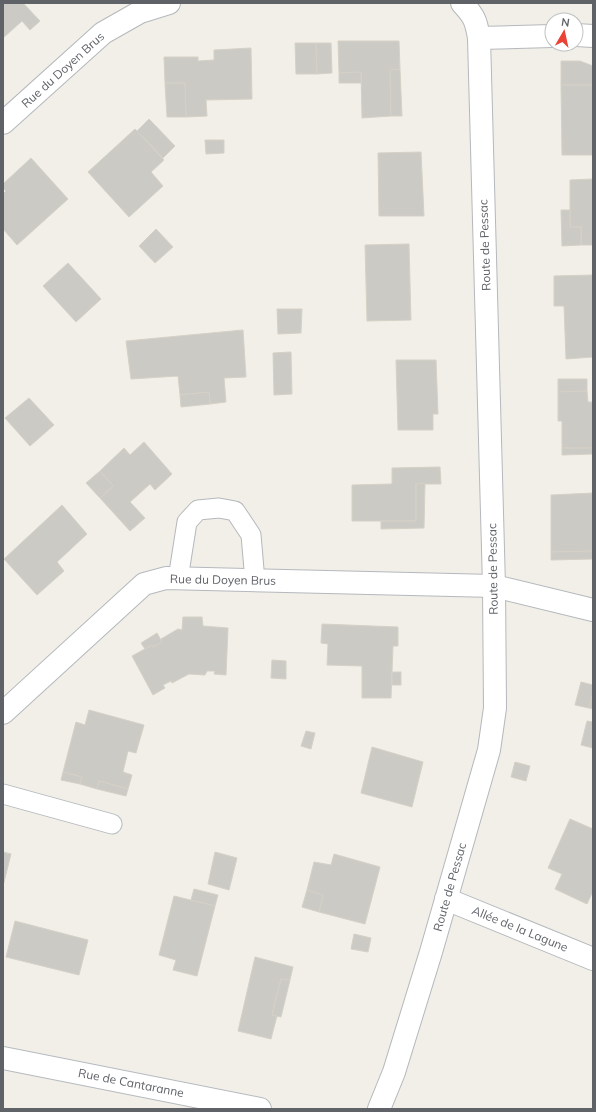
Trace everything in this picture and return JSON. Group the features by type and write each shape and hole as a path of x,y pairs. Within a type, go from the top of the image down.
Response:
{"street":[{"name":"Rue du Doyen Brus","path":"3,123 103,33 140,12 163,4"},
{"name":"Route de Pessac","path":"379,1109 394,1072 431,952 489,750 495,708 494,586 479,38 477,26 467,8"},
{"path":"479,38 544,36"},
{"name":"Rue du Doyen Brus","path":"3,713 144,584 166,578 494,586 593,610"},
{"name":"Allée de la Lagune","path":"446,899 593,959"},
{"name":"Rue de Cantaranne","path":"3,1058 260,1109"}],"lane":[{"path":"178,579 187,522 198,510 219,508 235,512 251,535 255,581"},
{"path":"3,794 112,824"}],"building":[{"path":"3,3 23,3 40,21 30,30 22,21 3,38"},
{"path":"338,41 399,41 400,69 390,70 391,116 362,118 361,72 339,73"},
{"path":"295,43 316,43 317,74 296,74"},
{"path":"316,43 331,43 332,73 317,74"},
{"path":"251,48 252,99 206,100 207,116 186,117 185,83 165,83 164,57 198,57 198,61 214,60 214,50"},
{"path":"561,61 580,61 593,66 593,85 561,85"},
{"path":"400,69 402,116 391,116 390,70"},
{"path":"361,72 361,83 339,83 339,73"},
{"path":"165,83 185,83 186,117 167,117"},
{"path":"561,85 593,85 593,155 562,155"},
{"path":"149,119 175,146 163,158 137,131"},
{"path":"135,129 164,160 151,172 163,186 129,217 88,172"},
{"path":"205,140 224,140 224,153 206,154"},
{"path":"421,152 424,216 379,216 378,153"},
{"path":"31,158 68,199 17,245 3,229 3,194 6,191 3,188 3,184"},
{"path":"593,179 593,245 581,245 581,227 570,227 570,180"},
{"path":"561,210 570,210 570,227 581,227 581,245 562,246"},
{"path":"156,229 173,247 155,263 139,246"},
{"path":"409,244 411,320 367,321 365,245"},
{"path":"68,263 101,299 76,322 43,286"},
{"path":"593,275 593,357 566,359 564,306 554,306 554,276"},
{"path":"277,309 302,309 301,333 278,334"},
{"path":"243,330 246,377 224,378 226,402 210,404 209,392 180,395 178,376 131,379 126,341"},
{"path":"291,352 292,394 274,395 273,353"},
{"path":"396,360 436,360 438,414 433,414 433,430 398,430"},
{"path":"558,379 587,379 587,391 558,392"},
{"path":"587,391 588,402 593,402 593,448 562,448 562,421 558,421 558,392"},
{"path":"209,392 210,404 181,407 180,395"},
{"path":"29,398 54,425 30,446 5,418"},
{"path":"144,442 172,474 155,490 150,484 130,502 145,518 130,531 100,498 113,486 100,471 124,448 130,455"},
{"path":"562,448 593,448 593,454 562,455"},
{"path":"440,467 441,484 416,484 416,521 352,521 352,485 392,484 392,468"},
{"path":"100,471 113,486 100,498 86,483"},
{"path":"425,483 424,528 381,529 381,521 416,521 416,484"},
{"path":"593,493 593,551 551,552 551,495"},
{"path":"62,505 87,534 57,562 64,571 37,595 4,559"},
{"path":"593,551 593,559 551,560 551,552"},
{"path":"183,617 202,617 203,626 228,628 226,675 214,674 215,671 207,671 205,675 189,674 172,683 171,681 163,685 165,688 153,695 132,656 152,645 153,647 162,642 161,639 178,629 182,630"},
{"path":"322,624 398,627 398,646 393,646 391,698 362,698 362,666 327,665 328,644 321,643"},
{"path":"157,633 162,642 145,649 141,643"},
{"path":"272,660 286,661 286,679 271,678"},
{"path":"392,672 401,672 401,685 392,685"},
{"path":"581,682 593,685 593,693 589,708 575,705"},
{"path":"593,693 593,709 589,708"},
{"path":"89,710 144,725 136,753 128,751 123,772 132,775 128,789 99,781 97,789 80,784 82,777 63,772 76,722 85,725"},
{"path":"587,721 593,722 593,748 581,745"},
{"path":"306,731 315,733 311,749 301,746"},
{"path":"372,747 423,762 412,807 361,793"},
{"path":"515,762 530,766 526,781 511,777"},
{"path":"63,772 82,777 80,784 61,780"},
{"path":"99,781 128,789 126,796 97,789"},
{"path":"570,819 593,829 593,891 587,904 555,889 562,874 548,868"},
{"path":"3,852 11,854 3,886"},
{"path":"215,852 237,858 229,890 208,884"},
{"path":"334,854 380,867 365,924 319,912 323,895 307,890 314,862 331,865"},
{"path":"194,889 218,895 215,906 191,900"},
{"path":"307,890 323,895 319,912 302,907"},
{"path":"174,896 215,906 197,976 173,970 176,960 159,955"},
{"path":"15,921 88,940 79,975 6,957"},
{"path":"354,934 371,938 368,952 351,949"},
{"path":"255,957 293,967 290,980 281,979 272,1015 277,1016 271,1039 238,1031"},
{"path":"281,979 290,980 281,1017 272,1015"}]}
